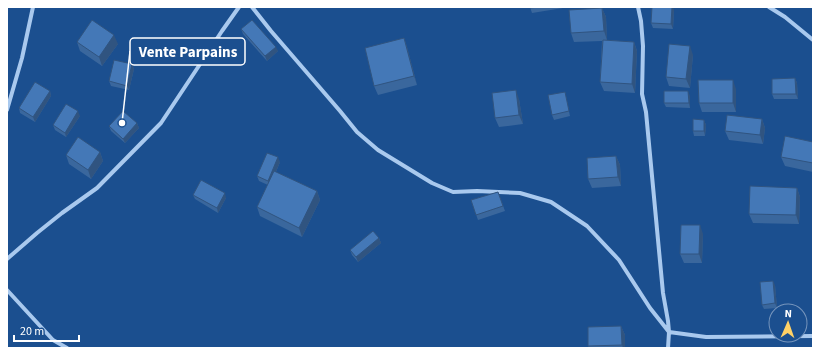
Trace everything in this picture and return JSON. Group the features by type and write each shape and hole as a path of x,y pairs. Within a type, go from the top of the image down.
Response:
{"street":[{"path":"7,110 22,58 33,7"},
{"path":"7,258 49,223 97,188 161,123 239,7"},
{"path":"252,7 357,132 378,150 432,183 453,192 477,191 520,193 550,202 588,226 620,260 650,308 669,332 706,337 813,336"},
{"path":"638,7 643,46 642,94 646,112 662,293 668,321 668,348"},
{"path":"769,7 785,17 813,40"},
{"path":"7,290 53,340 67,348"}],"building":[{"path":"652,7 672,7 671,24 651,23"},
{"path":"602,8 604,31 571,33 569,10"},
{"path":"92,20 114,35 99,57 77,42"},
{"path":"252,20 276,47 265,56 241,29"},
{"path":"404,38 414,76 374,86 365,48"},
{"path":"603,40 634,42 632,84 600,82"},
{"path":"669,44 690,46 686,79 666,77"},
{"path":"114,60 132,64 127,86 109,81"},
{"path":"795,78 796,94 772,94 772,79"},
{"path":"698,80 733,80 733,103 699,103"},
{"path":"35,82 50,91 33,117 19,108"},
{"path":"516,90 519,115 495,118 492,93"},
{"path":"664,91 688,91 689,103 664,103"},
{"path":"565,92 569,111 552,115 548,95"},
{"path":"66,104 78,111 65,133 53,125"},
{"path":"123,111 137,123 123,139 109,126"},
{"path":"727,115 762,119 760,135 725,131"},
{"path":"693,119 704,120 704,131 693,131"},
{"path":"785,136 813,142 813,163 781,157"},
{"path":"78,137 100,152 88,170 66,155"},
{"path":"267,153 278,157 268,181 257,176"},
{"path":"616,156 618,177 588,179 587,158"},
{"path":"274,171 317,191 299,228 257,207"},
{"path":"201,180 225,193 217,208 193,195"},
{"path":"750,186 797,188 796,215 749,214"},
{"path":"498,192 503,206 476,215 471,200"},
{"path":"681,225 700,225 699,254 680,254"},
{"path":"373,231 379,238 356,257 350,250"},
{"path":"773,281 775,303 762,305 760,282"},
{"path":"621,326 622,345 588,346 588,327"}],"place":[{"name":"Vente Parpains","path":"122,123"}]}
